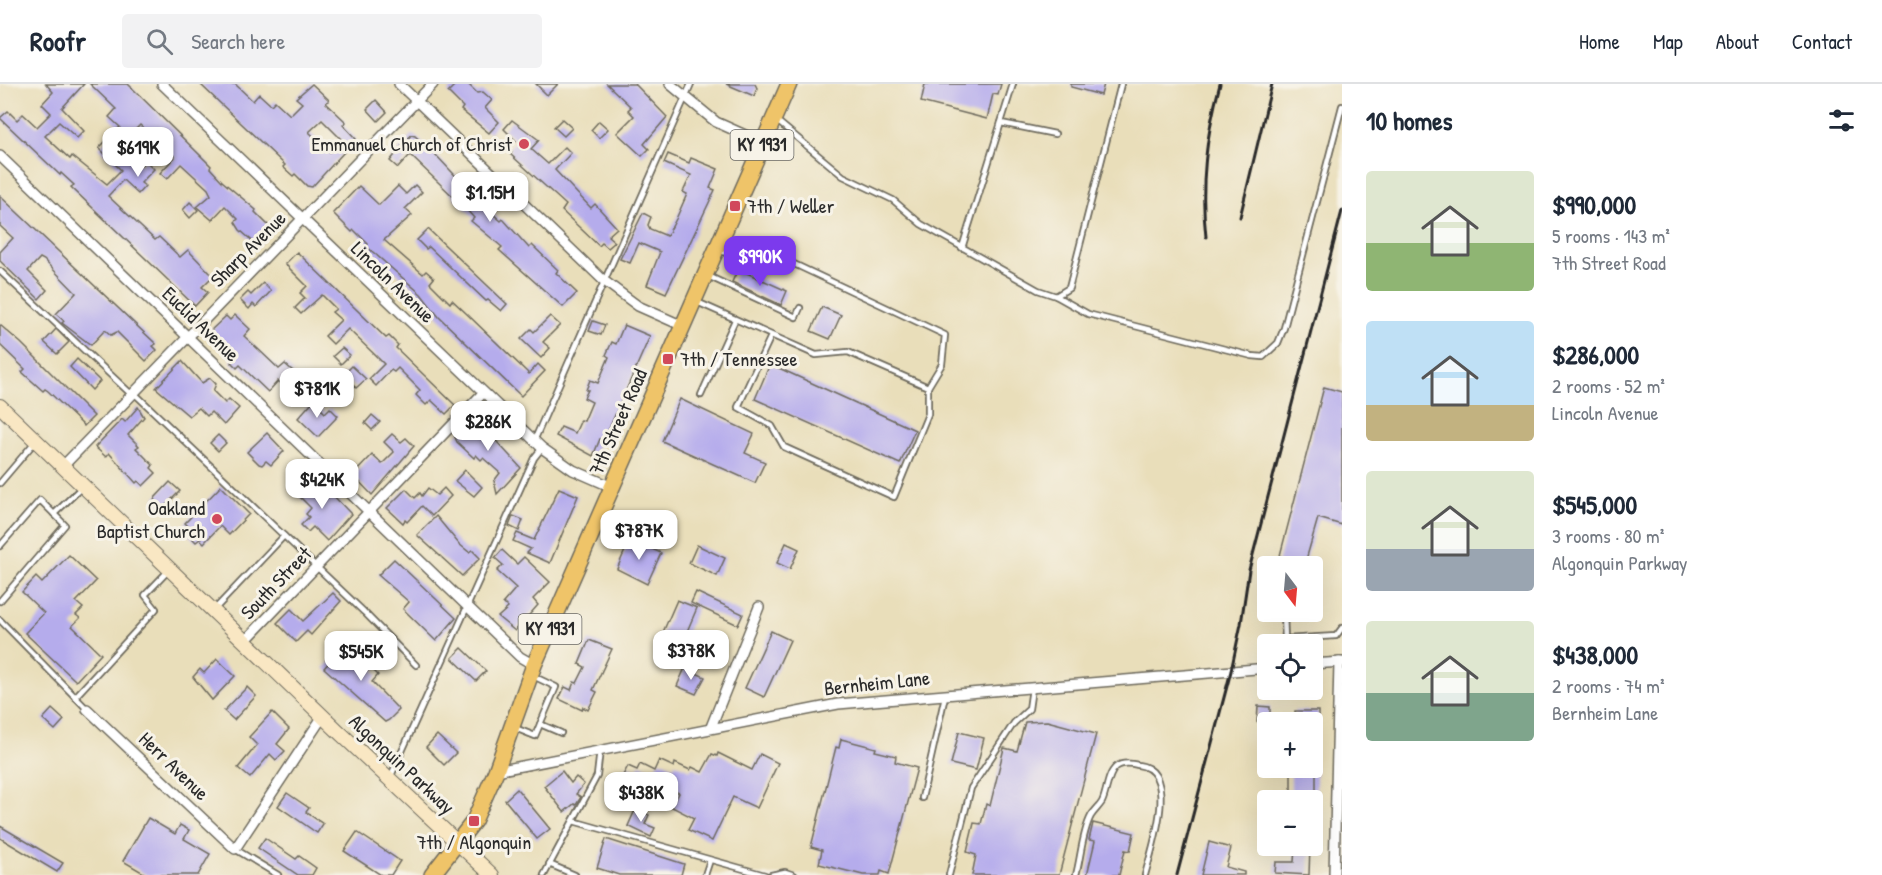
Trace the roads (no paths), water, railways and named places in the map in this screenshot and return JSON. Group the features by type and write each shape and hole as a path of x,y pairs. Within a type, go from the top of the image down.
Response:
{"main road":[{"name":"7th Street Road","path":"432,875 459,844 474,821 496,771 532,670 789,84"},
{"name":"Algonquin Parkway","path":"0,406 492,875"}],"street":[{"name":"Lincoln Avenue","path":"162,84 534,441 573,470 612,487"},
{"path":"399,84 604,281 638,306 682,326"},
{"name":"Sharp Avenue","path":"63,466 433,84"},
{"path":"670,84 685,99 716,122 763,142"},
{"name":"Euclid Avenue","path":"0,156 532,670"},
{"name":"South Street","path":"245,641 483,393"},
{"path":"711,727 759,607"},
{"path":"1323,663 1340,662 1334,875"},
{"name":"Bernheim Lane","path":"496,771 711,727 838,704 1257,669"},
{"name":"Herr Avenue","path":"87,709 235,849"},
{"path":"235,849 323,716"}],"lane":[{"path":"534,441 691,84"},
{"path":"962,248 1013,84"},
{"path":"1056,296 1069,288 1121,84"},
{"path":"774,119 843,176 893,200 921,224 1038,290 1056,296 1088,314 1263,357 1271,352 1278,343 1342,106"},
{"path":"1001,123 1055,134"},
{"path":"717,249 739,260 760,248 945,335 942,364 928,387 928,414 894,497 784,447 772,426 738,407 771,336"},
{"path":"0,271 284,536 416,665"},
{"path":"705,275 796,316 800,308"},
{"path":"694,301 816,355 848,352 928,387"},
{"path":"701,395 735,320"},
{"path":"0,483 36,441"},
{"path":"390,780 469,608 534,458 542,448"},
{"path":"54,514 83,486"},
{"path":"0,546 40,500 65,525 0,601"},
{"path":"213,611 284,536"},
{"path":"75,697 156,609 146,595 170,569"},
{"path":"0,621 87,709"},
{"path":"1323,637 1336,636 1342,628"},
{"path":"512,727 535,736 556,687 532,670"},
{"path":"949,875 971,788 1014,723 1029,709 1032,687"},
{"path":"922,798 945,694"},
{"path":"540,724 561,733"},
{"path":"544,875 597,776 600,750"},
{"path":"1076,875 1090,817 1102,801 1113,771 1117,766 1126,763 1147,766 1158,776 1162,788 1157,824 1145,875"},
{"path":"573,821 765,875"},
{"path":"235,849 278,875"},
{"path":"705,875 710,860"},
{"path":"549,864 575,875"},
{"path":"734,875 736,867"},
{"path":"771,875 784,872 794,875"}],"railway":[{"path":"1206,237 1204,179 1211,122 1220,84"},
{"path":"1240,217 1272,84"},
{"path":"1177,875 1231,671 1249,570 1342,211"}],"place":[{"name":"Emmanuel Church of Christ","path":"524,144"},
{"name":"7th / Weller","path":"735,206"},
{"name":"7th / Tennessee","path":"668,359"},
{"name":"Oakland Baptist Church","path":"217,519"},
{"name":"7th / Algonquin","path":"474,821"}]}
